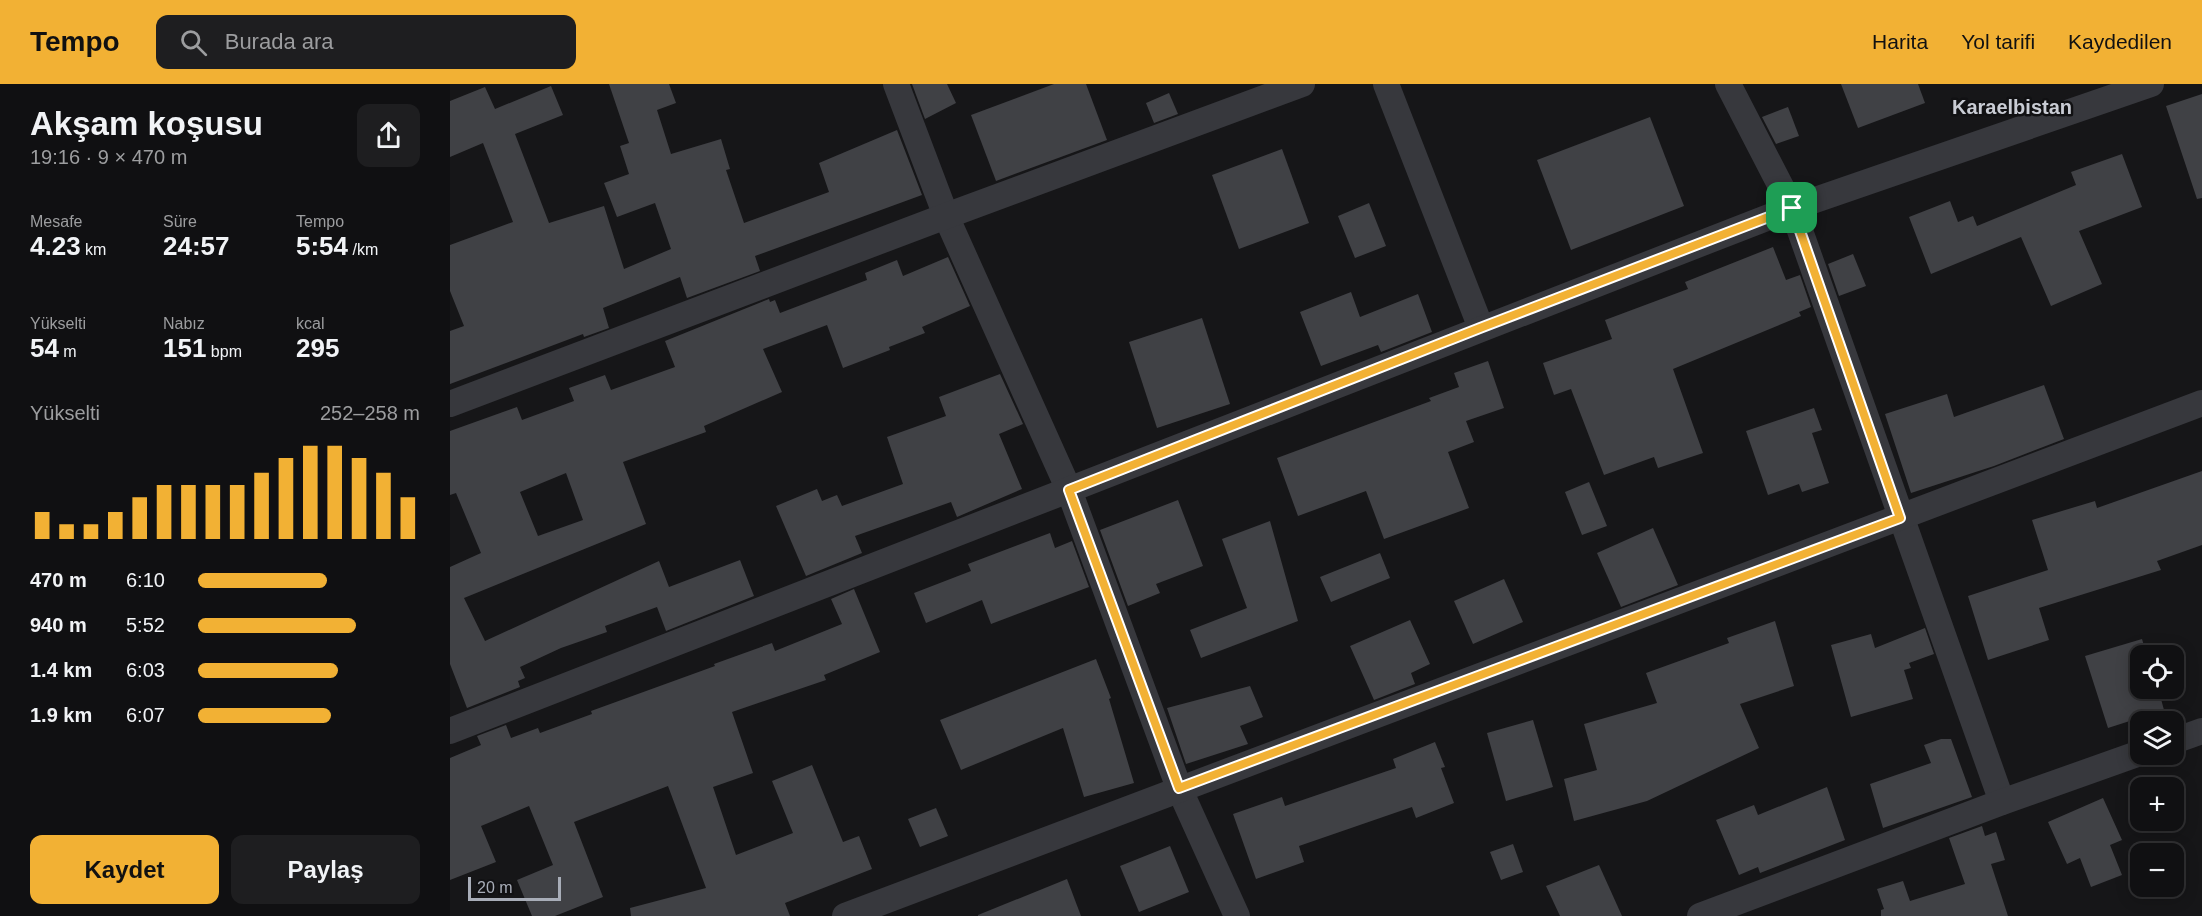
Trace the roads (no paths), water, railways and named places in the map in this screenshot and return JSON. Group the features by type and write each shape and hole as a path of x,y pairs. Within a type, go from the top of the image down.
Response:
{"street":[{"path":"896,84 946,216 1069,490 1179,788 1237,916"},
{"path":"450,404 1302,84"},
{"path":"1386,84 1480,328"},
{"path":"1728,84 1792,208 2002,802"},
{"path":"450,731 1792,208 2151,84"},
{"path":"845,916 2202,403"},
{"path":"2184,737 2202,731"},
{"path":"1700,916 2002,802 2130,757"}],"district":[{"name":"Karaelbistan","path":"2012,107"}]}
